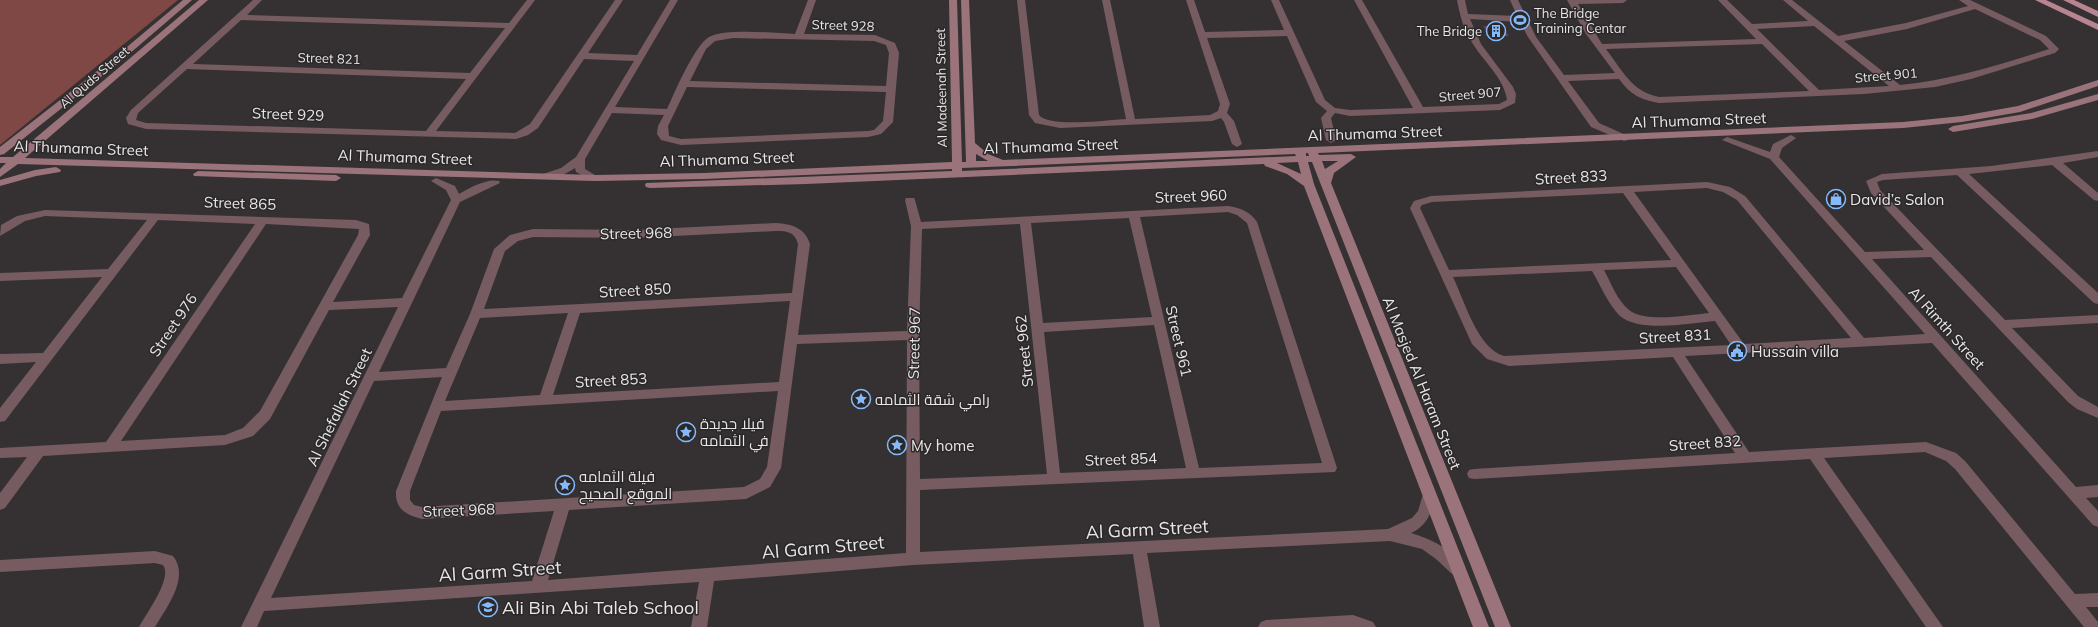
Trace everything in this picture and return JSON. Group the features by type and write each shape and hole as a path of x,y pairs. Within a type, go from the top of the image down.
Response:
{"main road":[{"path":"2040,0 2098,28"},
{"path":"2051,0 2098,21"},
{"path":"2067,0 2098,14"}],"street":[{"name":"Al Quds Street","path":"0,152 118,59 188,0"},
{"name":"Al Quds Street","path":"5,165 38,142 204,0"},
{"name":"Street 929","path":"258,0 134,112 131,118 132,122 146,126 508,136 524,133 534,126 619,0"},
{"path":"428,133 531,0"},
{"path":"547,176 565,170 580,159 674,0"},
{"path":"798,37 812,0"},
{"name":"Al Madeenah Street","path":"953,0 957,170"},
{"name":"Al Madeenah Street","path":"965,0 970,164"},
{"path":"1021,0 1034,115 1036,119 1041,122 1060,124 1212,118 1222,113 1225,104 1190,0"},
{"path":"1106,0 1132,121"},
{"path":"1275,0 1288,33 1321,102 1332,110 1326,118 1331,140"},
{"path":"1358,0 1420,111"},
{"name":"Street 907","path":"1332,110 1350,113 1420,111 1500,107 1512,101 1510,90 1476,43 1465,16 1461,0"},
{"path":"1514,0 1532,37 1595,125 1624,138"},
{"path":"1571,1 1623,0"},
{"path":"1722,0 1817,93"},
{"path":"1787,0 1898,88"},
{"name":"Street 901","path":"1571,1 1599,47 1632,90 1639,95 1659,100 1817,93 1935,84 1968,77 2052,51 2054,49 2043,38 1963,0"},
{"path":"1836,39 1868,35 1901,28 1976,6"},
{"path":"1465,16 1522,19"},
{"path":"240,17 512,26"},
{"path":"1749,26 1816,23"},
{"path":"1202,35 1288,33"},
{"name":"Street 928","path":"733,35 875,38 890,42 894,53 888,122 884,128 868,134 672,141 665,138 662,134 662,126 684,84 702,48 712,38 733,35"},
{"path":"1599,47 1764,41"},
{"path":"582,56 640,58"},
{"path":"5,165 92,88 118,59"},
{"name":"Street 821","path":"184,66 473,76"},
{"path":"1561,78 1620,76"},
{"path":"684,84 891,90"},
{"name":"Al Thumama Street","path":"970,164 1308,155 1429,150 1452,145 1935,123 2020,109 2098,84"},
{"name":"Al Thumama Street","path":"5,165 56,170 495,183 667,185 806,181 957,170 1258,162 1308,155 1353,157 1910,132 1971,126 2044,114 2098,97"},
{"path":"610,110 669,112"},
{"path":"1222,113 1229,121 1237,144"},
{"path":"1586,140 1593,133 1595,125"},
{"path":"1774,157 1777,146 1791,138"},
{"name":"Al Rimth Street","path":"1727,140 1753,148 1774,157 2098,521"},
{"path":"38,142 38,151 41,154 50,159 68,163"},
{"path":"970,144 984,156 1006,163"},
{"path":"927,166 945,158 957,146"},
{"path":"2095,412 2073,399 1875,191 1871,181 1882,177 1961,173 2056,163 2098,154"},
{"path":"1308,155 1309,184 1481,627"},
{"name":"Al Masjed Al Haram Street","path":"1308,155 1325,184 1503,627"},
{"path":"1325,184 1329,171 1344,160 1353,157"},
{"path":"580,159 580,170 595,178"},
{"path":"1258,162 1284,169 1309,184"},
{"name":"Al Thumama Street","path":"5,165 68,163 595,178 704,176 927,166 957,170"},
{"path":"2056,163 2098,198"},
{"path":"957,170 967,168 970,164"},
{"path":"0,183 35,173 56,170"},
{"path":"1961,173 2098,300"},
{"path":"436,181 451,188 456,200 474,190 495,183"},
{"name":"Street 833","path":"1445,274 1416,214 1415,208 1418,203 1431,199 1707,185 1726,189 1741,198 1861,342"},
{"path":"1626,189 1741,349"},
{"name":"Al Shefallah Street","path":"249,627 408,302 456,200"},
{"name":"Street 967","path":"910,200 917,226 913,335 913,559"},
{"name":"Street 960","path":"917,226 1228,209 1240,211 1252,222 1330,468"},
{"name":"Street 865","path":"0,232 14,221 45,213 356,224 365,227 364,235 265,415 248,432 225,440 0,453"},
{"name":"Street 961","path":"1134,214 1194,474"},
{"path":"0,417 154,218"},
{"name":"Street 962","path":"1026,220 1054,478"},
{"name":"Street 976","path":"110,447 263,221"},
{"name":"Street 968","path":"786,227 797,231 802,236 804,244 795,297 791,340 774,468 765,483 756,490 746,493 422,513 412,511 405,506 402,500 403,491 438,406 450,372 476,314 500,249 514,238 533,233 635,234 786,227"},
{"path":"1862,256 1935,253"},
{"path":"1445,274 1679,263"},
{"path":"1596,267 1623,311 1632,318 1647,320 1718,317"},
{"path":"0,277 112,273"},
{"name":"Street 831","path":"1445,274 1478,344 1490,356 1509,361 1935,338"},
{"name":"Street 850","path":"476,314 795,297"},
{"path":"326,306 408,302"},
{"path":"545,400 575,309"},
{"path":"2002,324 2098,319"},
{"path":"1037,328 1158,321"},
{"path":"791,340 913,335"},
{"path":"1676,352 1745,457"},
{"path":"0,359 47,357"},
{"path":"371,377 450,372"},
{"name":"Street 853","path":"438,406 785,386"},
{"name":"Street 832","path":"1474,474 1914,446 1926,447 1939,451 1960,465 2093,627"},
{"path":"0,504 39,451"},
{"path":"1813,453 1934,627"},
{"name":"Street 854","path":"913,485 1054,478 1330,468"},
{"path":"2073,493 2098,491"},
{"name":"Al Garm Street","path":"260,605 538,587 913,559 1390,534 1413,527 1421,520 1426,509 1429,495"},
{"path":"538,587 563,505"},
{"name":"Al Garm Street","path":"1390,534 1418,540 1434,547 1460,574"},
{"path":"1138,548 1152,627"},
{"path":"0,566 156,557 167,559 173,566 174,576 147,627"},
{"path":"699,627 708,575"},
{"path":"2072,601 2098,600"},
{"path":"1266,627 1353,622 1368,627"}],"shaded area":[{"path":"0,0 178,0 0,145"}],"building":[{"name":"The Bridge","path":"1502,25 1509,36 1490,37 1483,26"}],"place":[{"name":"The Bridge Training Centar","path":"1520,20"},
{"name":"The Bridge","path":"1496,31"},
{"name":"David’s Salon","path":"1836,199"},
{"name":"Hussain villa","path":"1737,351"},
{"name":"رامي شقة الثمامه","path":"861,399"},
{"name":"فيلا جديدة في الثمامه","path":"686,432"},
{"name":"My home","path":"897,445"},
{"name":"فيلة الثمامه الموقع الصحيح","path":"565,485"},
{"name":"Ali Bin Abi Taleb School","path":"488,607"}]}
